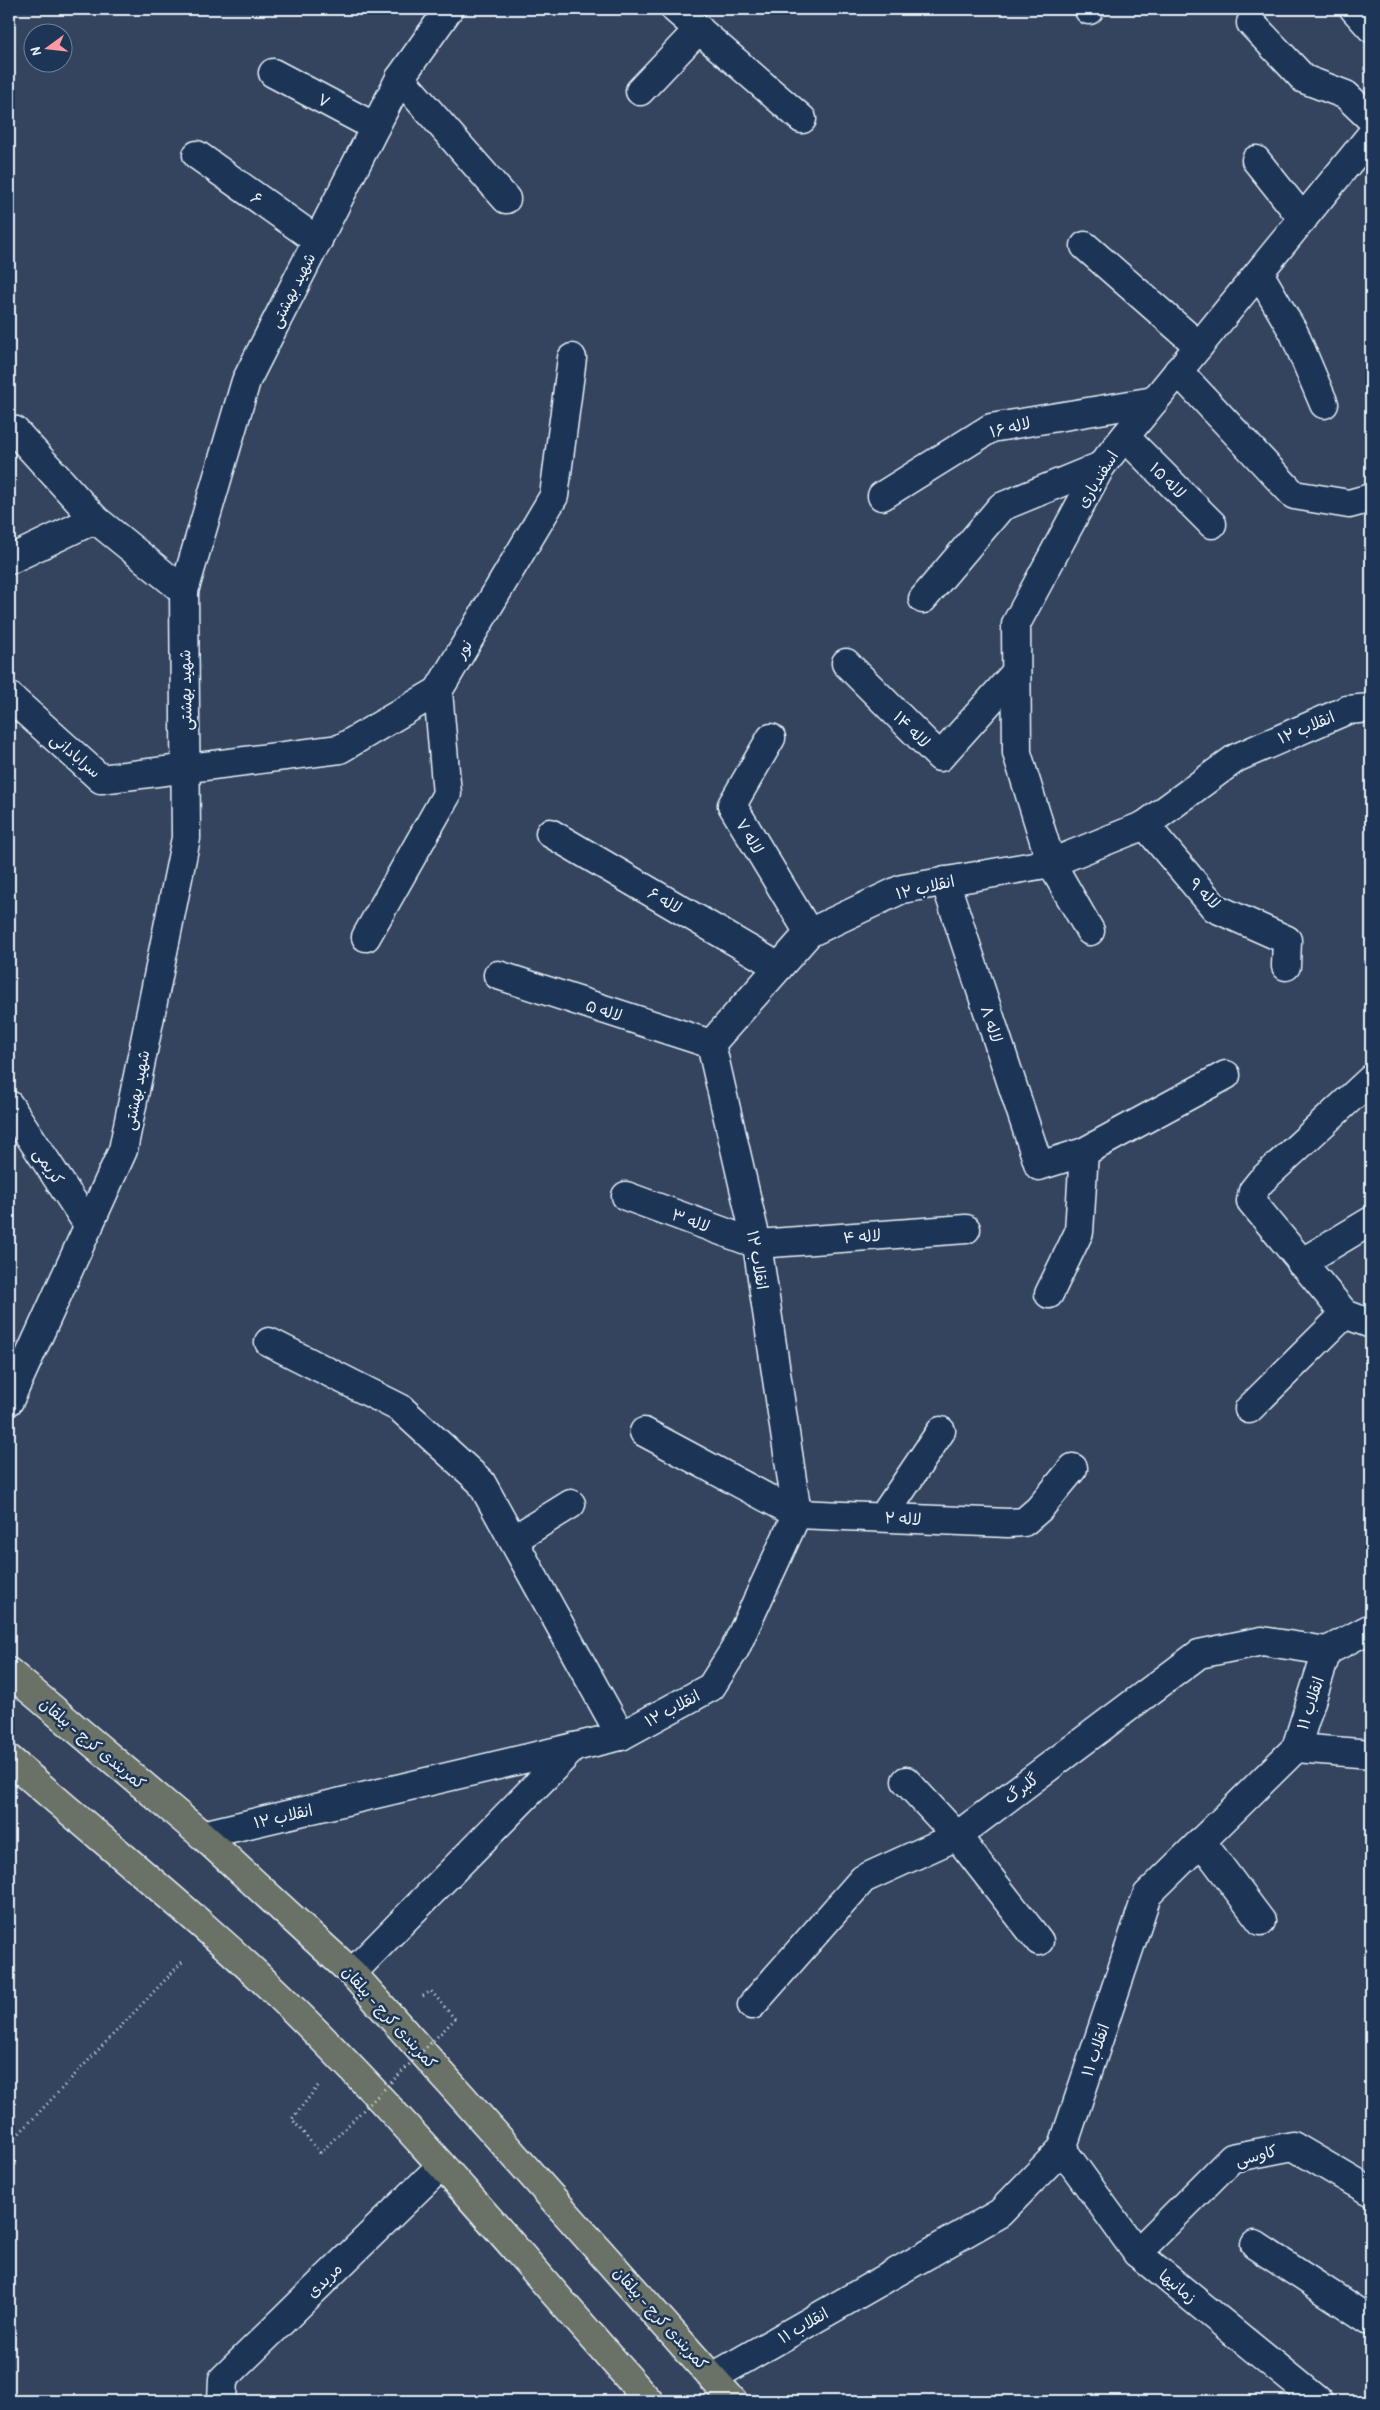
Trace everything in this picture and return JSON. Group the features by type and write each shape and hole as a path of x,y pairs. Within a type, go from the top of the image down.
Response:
{"highway":[{"name":"کمربندی کرج - بیلقان","path":"9,1672 202,1836 352,1973 733,2401"},
{"path":"9,1759 210,1933 303,2018 441,2166 649,2401"}],"street":[{"name":"شهید بهشتی","path":"9,1401 123,1150 186,838 184,591 246,381 400,78 449,9"},
{"path":"676,9 802,119"},
{"path":"1354,9 1371,28"},
{"path":"1251,23 1304,79 1346,95 1371,119"},
{"path":"640,92 699,29"},
{"name":"۷","path":"273,73 375,127"},
{"path":"400,78 506,199"},
{"name":"اسفندیاری","path":"1090,931 1051,863 1017,753 1016,624 1101,466 1371,135"},
{"name":"۶","path":"197,155 318,240"},
{"path":"1256,160 1303,219"},
{"path":"1085,246 1199,346"},
{"path":"1259,272 1294,333 1324,404"},
{"name":"نور","path":"186,768 340,749 438,691 554,496 572,358"},
{"path":"1178,371 1294,496 1349,504 1371,498"},
{"name":"لاله ۱۶","path":"882,496 992,428 1154,401"},
{"path":"9,433 15,431 96,519 184,591"},
{"name":"لاله ۱۵","path":"1125,437 1212,524"},
{"path":"923,599 1001,507 1101,466"},
{"path":"9,560 96,519"},
{"name":"لاله ۱۴","path":"846,663 940,757 1016,672"},
{"path":"366,937 447,794 438,691"},
{"name":"سرابادانی","path":"9,696 101,779 186,768"},
{"name":"انقلاب ۱۲","path":"202,1836 621,1736 711,1687 735,1649 797,1514 757,1244 711,1044 809,933 902,888 1051,863 1145,825 1236,758 1347,710 1371,708"},
{"name":"لاله ۷","path":"771,738 732,805 809,933"},
{"name":"لاله ۹","path":"1145,825 1215,908 1287,940 1286,966"},
{"name":"لاله ۶","path":"550,833 779,967"},
{"name":"لاله ۸","path":"945,881 1039,1166 1084,1152"},
{"name":"لاله ۵","path":"498,975 711,1044"},
{"path":"1049,1294 1079,1232 1084,1152 1226,1075"},
{"path":"1371,1079 1328,1116 1253,1191 1251,1201 1301,1264 1345,1314 1371,1324"},
{"name":"کریمی","path":"9,1105 89,1226"},
{"name":"لاله ۳","path":"626,1196 757,1244"},
{"path":"1301,1264 1371,1221"},
{"name":"لاله ۴","path":"757,1244 966,1229"},
{"path":"1249,1409 1345,1314"},
{"path":"269,1342 400,1408 482,1482 621,1736"},
{"path":"883,1517 942,1431"},
{"path":"644,1432 797,1514"},
{"name":"لاله ۲","path":"797,1514 1008,1524 1024,1522 1039,1509 1073,1468"},
{"path":"514,1540 571,1504"},
{"path":"1327,1651 1371,1628"},
{"name":"گلبرگ","path":"752,2005 863,1879 956,1836 1199,1654 1262,1641 1327,1651"},
{"name":"انقلاب ۱۱","path":"713,2377 1000,2213 1062,2149 1147,1895 1296,1748 1327,1651"},
{"path":"352,1973 574,1747"},
{"path":"1296,1748 1371,1754"},
{"path":"906,1781 956,1836 1038,1941"},
{"path":"1201,1842 1261,1921"},
{"name":"کاوسی","path":"1136,2253 1232,2158 1293,2146 1371,2192"},
{"name":"زمانیها","path":"1062,2149 1136,2253 1318,2401"},
{"name":"مریدی","path":"222,2401 223,2379 441,2166"},
{"path":"1255,2244 1371,2321"}],"path":[{"path":"9,2144 210,1933"},
{"path":"292,2119 320,2153 455,2019 431,1991"}]}
